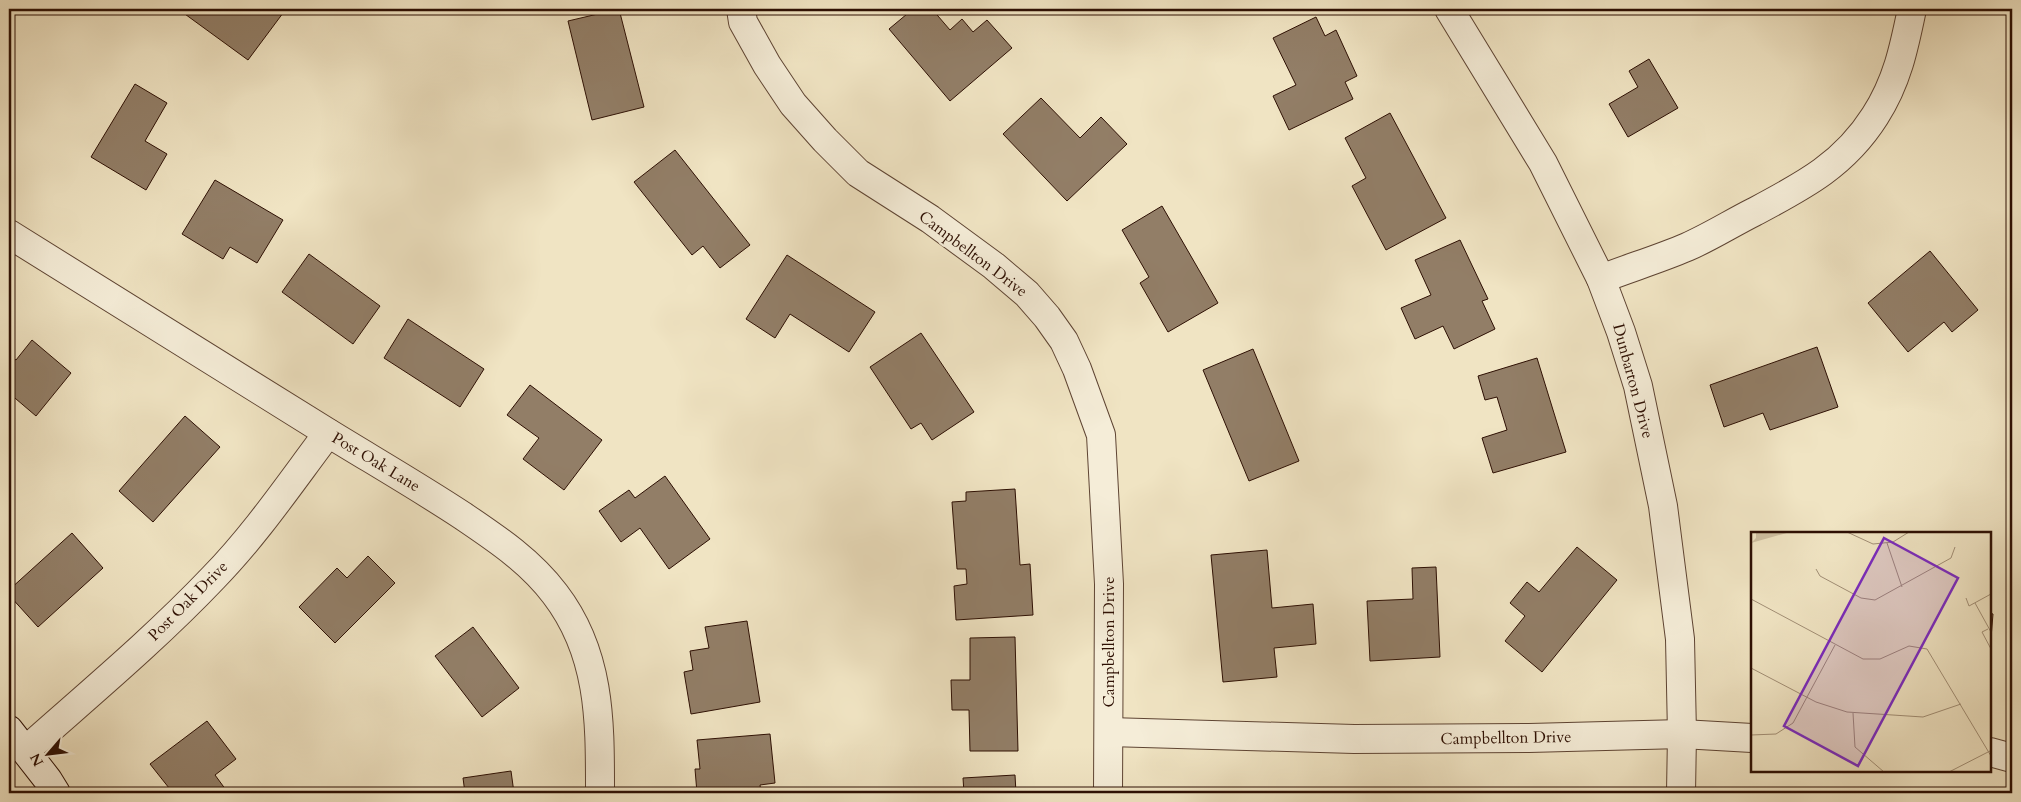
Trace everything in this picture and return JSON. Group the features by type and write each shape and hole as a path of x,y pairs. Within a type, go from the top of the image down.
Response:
{"street":[{"name":"Campbellton Drive","path":"741,9 743,22 767,65 794,104 825,140 858,173 930,219 994,266 1027,294 1047,316 1064,341 1077,369 1100,435 1109,584 1108,793"},
{"name":"Dunbarton Drive","path":"1450,9 1543,163 1601,279 1621,332 1638,386 1664,506 1680,640 1681,793"},
{"path":"1601,279 1688,247 1808,184 1833,164 1855,142 1875,116 1890,88 1902,58 1912,9"},
{"name":"Post Oak Lane","path":"9,234 433,496 512,549 535,570 556,595 573,624 586,652 595,683 600,729 600,793"},
{"name":"Post Oak Drive","path":"17,740 164,628 214,578 256,530 328,432"},
{"name":"Campbellton Drive","path":"1109,732 1354,738 1529,738 1682,734 1751,738"},
{"path":"17,740 56,793"},
{"path":"1991,752 2012,758"}],"building":[{"path":"178,9 286,9 248,60"},
{"path":"619,9 644,107 592,120 568,21"},
{"path":"913,9 932,9 950,30 962,19 973,32 987,20 1012,48 950,101 889,29"},
{"path":"1316,17 1325,36 1336,30 1357,76 1345,82 1353,99 1289,130 1273,96 1296,85 1273,38"},
{"path":"1649,59 1678,108 1628,137 1609,104 1638,87 1629,71"},
{"path":"135,84 167,103 145,141 167,154 146,190 91,157"},
{"path":"1041,98 1080,138 1101,117 1127,144 1067,201 1003,134"},
{"path":"1390,113 1446,218 1386,250 1352,186 1366,178 1345,138"},
{"path":"675,150 750,245 720,268 703,246 692,255 634,182"},
{"path":"215,180 283,220 257,263 230,247 223,259 182,234"},
{"path":"1162,206 1218,303 1168,332 1140,283 1149,277 1122,230"},
{"path":"1460,240 1488,299 1482,301 1495,329 1454,349 1443,326 1415,339 1401,308 1431,295 1415,260"},
{"path":"1930,251 1978,310 1952,332 1944,322 1908,352 1868,303"},
{"path":"309,254 380,306 353,344 282,292"},
{"path":"787,255 875,312 849,352 790,314 775,338 746,319"},
{"path":"408,319 484,369 460,407 384,358"},
{"path":"921,333 974,412 932,440 921,423 911,429 870,367"},
{"path":"32,340 71,373 36,416 9,393 9,355 16,360"},
{"path":"1817,347 1838,407 1770,430 1763,413 1724,427 1710,385"},
{"path":"1253,349 1299,461 1249,481 1203,370"},
{"path":"1537,358 1566,452 1493,473 1482,438 1507,430 1497,397 1485,400 1478,376"},
{"path":"530,385 602,440 564,490 523,459 539,438 507,415"},
{"path":"185,416 220,447 153,522 119,491"},
{"path":"665,476 710,539 669,569 640,528 621,542 599,511 629,490 635,498"},
{"path":"1015,489 1020,565 1030,564 1033,615 956,620 954,586 967,584 966,569 957,569 952,502 966,501 966,492"},
{"path":"72,533 103,568 38,627 9,595 9,590"},
{"path":"1577,547 1617,580 1542,672 1505,641 1525,616 1510,603 1527,582 1539,592"},
{"path":"1267,550 1272,608 1313,604 1316,644 1274,648 1277,677 1223,682 1211,555"},
{"path":"368,556 395,583 335,643 299,607 337,568 347,578"},
{"path":"1436,567 1440,657 1370,661 1367,601 1413,599 1412,568"},
{"path":"1991,613 1993,614 1991,638"},
{"path":"747,621 760,702 691,714 684,672 693,670 690,651 709,648 705,627"},
{"path":"473,627 519,688 482,717 435,656"},
{"path":"1015,637 1018,751 970,751 969,710 952,710 951,680 970,680 970,638"},
{"path":"207,721 236,759 215,775 226,790 222,793 173,793 150,764"},
{"path":"770,734 775,783 760,785 761,793 697,793 695,769 700,769 697,740"},
{"path":"511,771 514,793 465,793 463,778"},
{"path":"1015,775 1016,793 964,793 963,778"}]}
